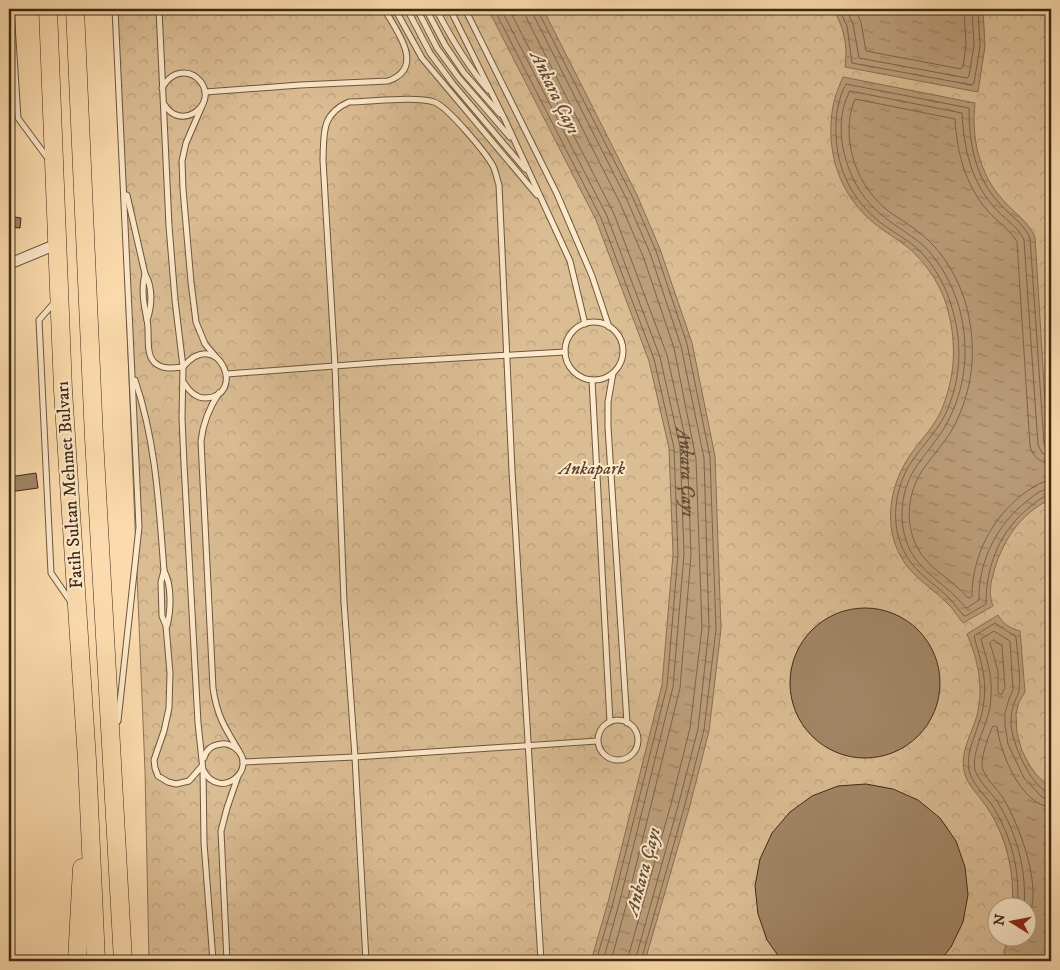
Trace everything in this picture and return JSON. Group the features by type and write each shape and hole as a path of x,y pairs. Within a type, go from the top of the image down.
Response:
{"highway":[{"name":"Fatih Sultan Mehmet Bulvarı","path":"48,9 63,390 87,760 96,961"},
{"name":"Fatih Sultan Mehmet Bulvarı","path":"75,9 93,428 123,961"},
{"path":"77,961 87,760"},
{"path":"118,870 135,961"}],"street":[{"path":"9,264 57,244"}],"lane":[{"path":"11,9 18,118 54,166"},
{"path":"112,769 139,526 115,9"},
{"path":"158,9 175,300 184,382 182,418 184,464 198,723 203,765 204,843 213,961"},
{"path":"205,92 388,81 397,78 406,68 407,60 404,44 384,9"},
{"path":"395,9 422,58 543,202"},
{"path":"407,9 430,53 453,84 529,174"},
{"path":"417,9 437,48 453,70 514,142"},
{"path":"426,9 445,45 464,72 505,120"},
{"path":"436,9 452,41 468,66 494,98"},
{"path":"450,9 505,120 570,261 585,324"},
{"path":"465,9 556,194 592,276 609,327"},
{"path":"162,88 169,78 175,75 188,74 199,80 205,92 202,106 186,143 182,161 190,282 196,322 205,344 225,367 227,374 224,387 206,416 201,441 213,688 216,708 224,728 239,751 243,762 242,770 226,808 221,831 227,961"},
{"path":"366,961 344,602 335,366 323,160 325,126 330,114 349,102 421,100 443,106 479,146 493,166 498,185 512,471 541,961"},
{"path":"163,103 172,113 178,116 192,115 202,106"},
{"path":"124,180 145,274 142,283 150,357 162,367 183,367 197,356 210,355 216,358"},
{"path":"59,297 39,320 51,573 78,612"},
{"path":"598,323 609,327 620,338 622,357 619,366 605,378 592,380 578,375 566,360 567,341 572,332 585,324 598,323"},
{"path":"227,374 565,352"},
{"path":"133,373 144,408 153,452 164,571 161,582 162,616 166,626 170,673 169,708 164,731 154,760 155,768 158,776 176,784 189,780 203,765 209,749 221,744 234,747 239,751"},
{"path":"613,373 608,402 608,427 627,723"},
{"path":"592,380 610,722"},
{"path":"184,382 189,390 200,398 220,393"},
{"path":"618,720 627,723 635,730 638,742 632,754 627,758 614,760 607,758 602,753 597,741 601,729 610,722 618,720"},
{"path":"243,762 355,758 597,741"},
{"path":"203,765 209,778 221,784 228,783 238,776"}],"green space":[{"name":"Ankapark","path":"114,9 1051,9 1051,961 149,961 145,771"}],"water":[{"name":"Ankara Çayı","path":"488,9 543,9 637,195 660,249 692,343 715,456 721,629 709,731 689,809 645,961 591,961 608,902 662,685 673,554 669,448 649,361 596,220"},
{"path":"833,9 983,9 985,46 978,92 845,67 844,37"},
{"path":"843,77 975,103 974,129 978,154 988,179 1007,205 1025,222 1035,237 1051,499 1030,512 1021,521 1013,530 1001,552 992,579 990,594 993,606 963,623 948,604 905,564 892,533 891,521 893,496 901,471 911,454 938,418 946,399 953,361 951,324 942,293 920,259 906,246 875,224 852,200 844,186 833,155 831,139 833,106"},
{"path":"998,615 1007,625 1020,631 1025,692 1019,702 1016,714 1017,733 1022,751 1033,771 1051,790 1051,961 1005,961 1005,948 1038,948 1038,898 1013,898 1010,867 1004,841 993,817 965,776 963,764 965,750 977,715 980,694 977,664 967,634"}],"building":[{"path":"9,216 21,218 20,228 9,227"},
{"path":"36,473 38,488 9,492 9,477"},
{"path":"865,608 894,614 918,630 934,654 940,683 934,712 918,736 894,752 865,758 836,752 812,736 796,712 790,683 796,654 812,630 836,614"},
{"path":"866,784 893,789 918,800 940,818 956,841 965,867 968,895 963,922 951,947 940,961 782,961 767,940 758,914 755,886 760,859 772,833 790,812 812,796 838,786"}]}
